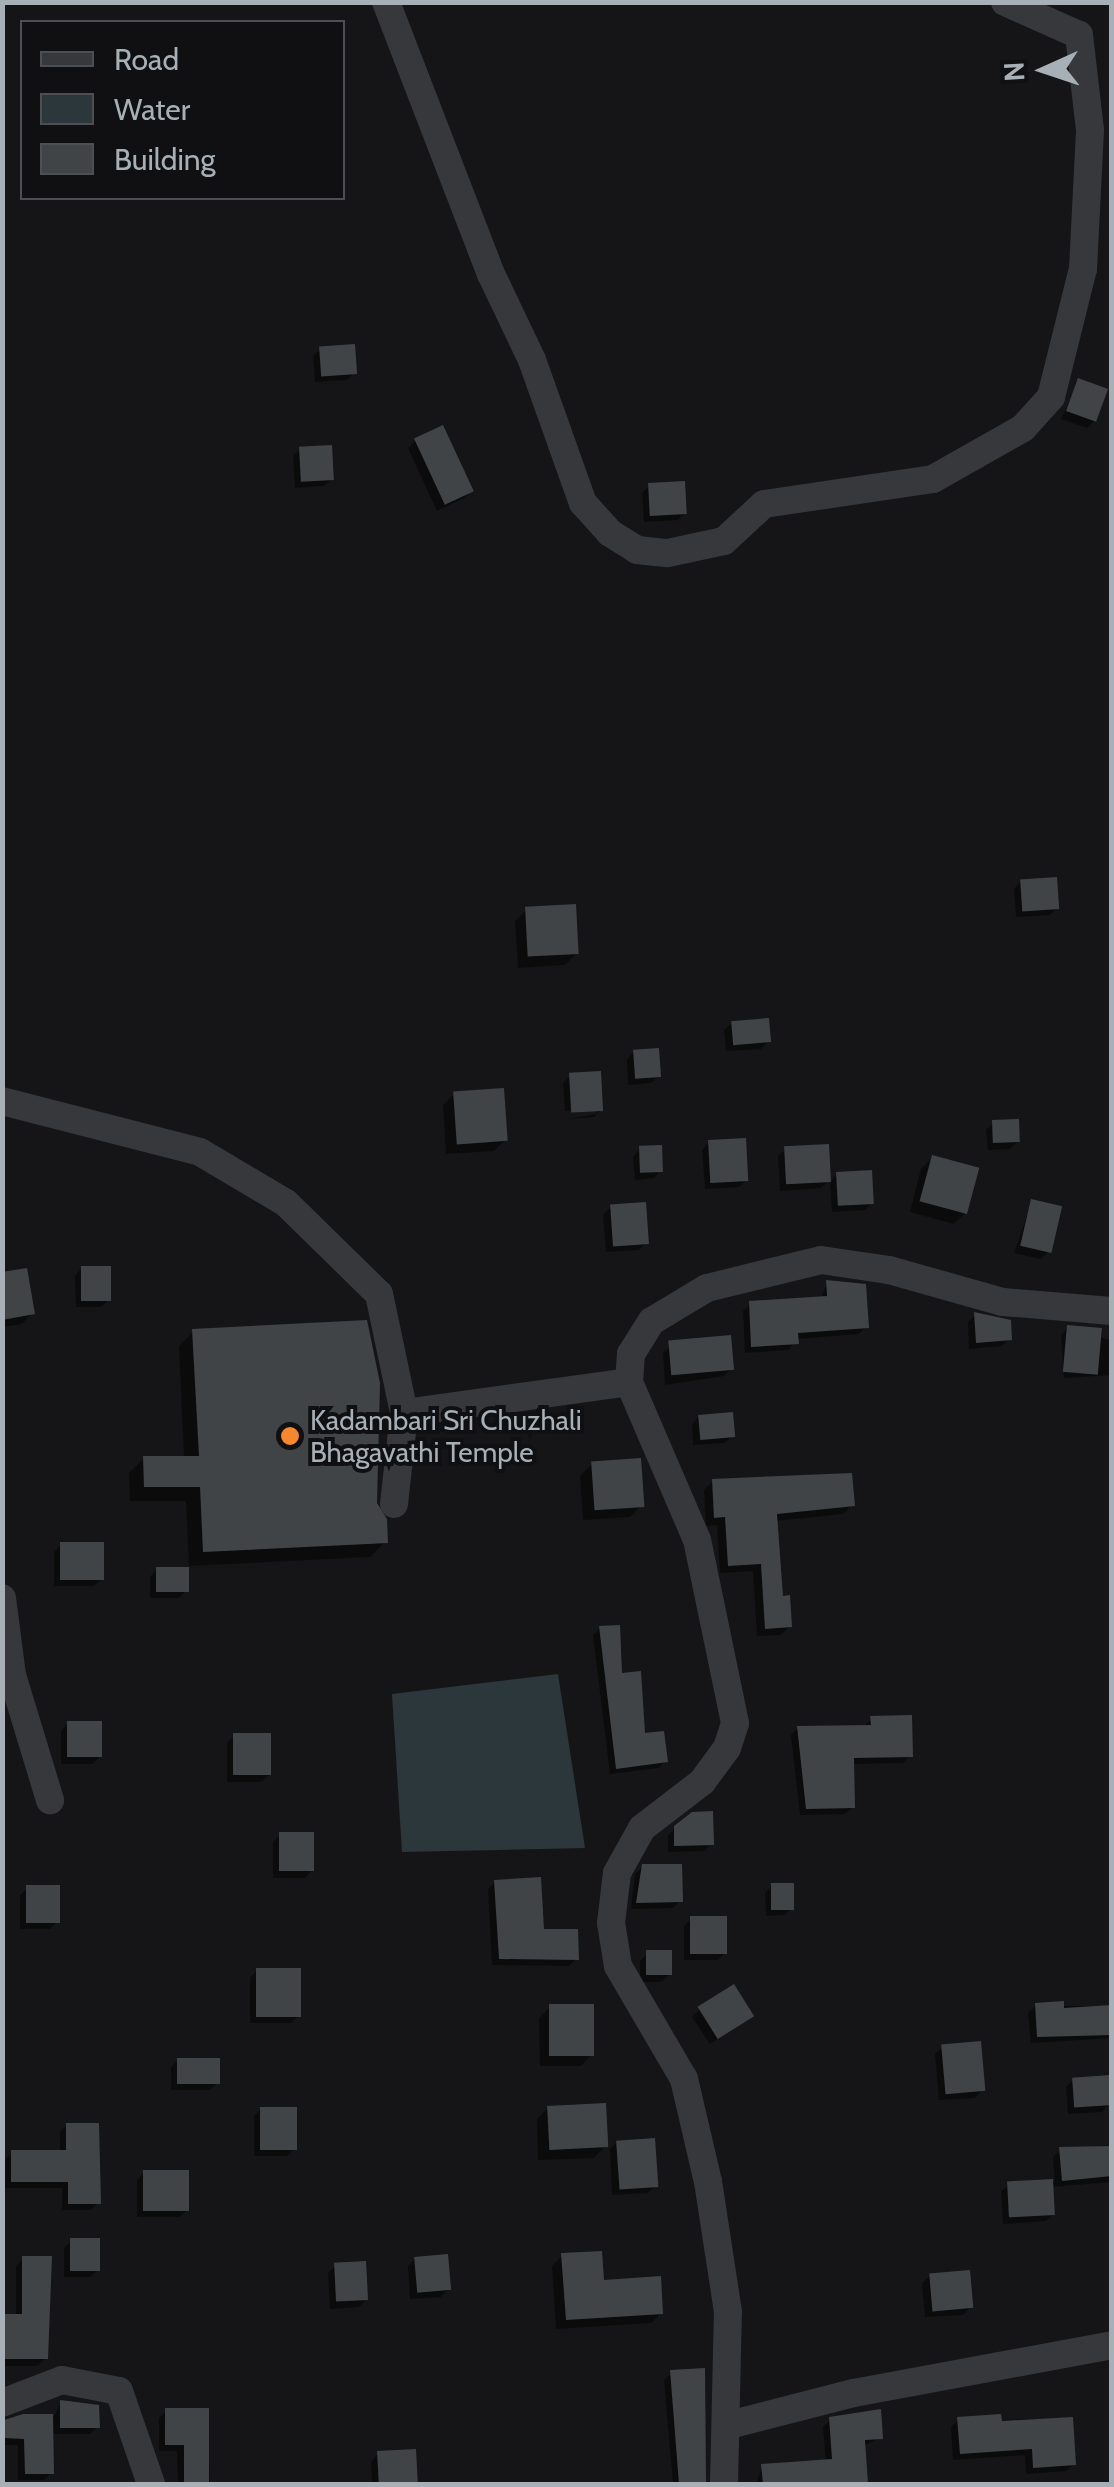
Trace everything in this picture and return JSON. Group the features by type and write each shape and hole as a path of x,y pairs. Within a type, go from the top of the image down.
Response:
{"street":[{"path":"386,2 492,274 532,360 583,503 624,542 668,553 724,540 764,504 933,479 1023,428 1051,397 1083,269 1090,130 1078,34 1005,2"},
{"path":"2,1100 200,1152 286,1203 379,1294 404,1413 394,1504"},
{"path":"724,2484 729,2425 728,2312 704,2164 684,2079 618,1966 611,1923 616,1873 642,1828 702,1782 727,1748 735,1723 697,1540 630,1382 631,1354 652,1321 708,1288 820,1260 889,1270 1003,1302 1112,1311"},
{"path":"404,1413 630,1382"},
{"path":"2,1598 12,1675 50,1800"},
{"path":"729,2425 854,2392 1112,2345"},
{"path":"2,2403 62,2380 119,2391 151,2484"}],"water":[{"path":"558,1674 585,1848 402,1852 392,1694"}],"building":[{"path":"355,344 357,374 321,376 319,347"},
{"path":"1078,378 1108,389 1096,422 1066,411"},
{"path":"443,425 474,491 445,505 414,439"},
{"path":"332,445 334,480 301,482 299,447"},
{"path":"685,481 687,514 650,516 648,483"},
{"path":"1057,877 1059,909 1022,912 1020,880"},
{"path":"576,904 579,954 528,957 525,907"},
{"path":"769,1018 771,1042 733,1045 731,1021"},
{"path":"659,1048 661,1077 635,1079 633,1050"},
{"path":"601,1071 603,1111 571,1113 569,1073"},
{"path":"504,1088 508,1141 457,1144 453,1092"},
{"path":"1019,1119 1020,1142 993,1143 992,1120"},
{"path":"746,1138 748,1181 710,1183 708,1140"},
{"path":"829,1144 831,1182 786,1184 784,1146"},
{"path":"662,1145 663,1172 640,1173 639,1146"},
{"path":"932,1155 979,1168 967,1214 920,1201"},
{"path":"872,1170 874,1204 838,1206 836,1172"},
{"path":"1031,1199 1062,1206 1051,1253 1020,1246"},
{"path":"646,1202 649,1244 613,1246 610,1205"},
{"path":"81,1266 111,1266 111,1301 81,1301"},
{"path":"27,1268 35,1314 2,1320 2,1272"},
{"path":"826,1280 866,1284 869,1328 798,1333 799,1344 751,1347 749,1301 827,1296"},
{"path":"974,1312 1011,1320 1012,1340 976,1343"},
{"name":"Kadambari Sri Chuzhali Bhagavathi Temple","path":"367,1320 380,1383 377,1503 387,1519 388,1543 203,1552 200,1487 144,1487 143,1456 199,1456 192,1329"},
{"path":"1067,1325 1102,1328 1098,1375 1063,1372"},
{"path":"731,1335 734,1370 671,1375 668,1340"},
{"path":"733,1412 735,1437 700,1440 698,1415"},
{"path":"641,1458 644,1507 595,1510 591,1461"},
{"path":"852,1473 855,1506 777,1514 783,1596 790,1595 792,1627 765,1629 761,1564 728,1566 725,1517 714,1518 712,1479"},
{"path":"60,1542 104,1542 104,1580 60,1580"},
{"path":"156,1567 189,1567 189,1592 156,1592"},
{"path":"620,1625 622,1673 641,1671 645,1733 664,1731 668,1762 616,1769 599,1626"},
{"path":"912,1715 913,1757 854,1758 855,1808 806,1809 797,1726 871,1725 870,1716"},
{"path":"67,1721 102,1721 102,1757 67,1757"},
{"path":"233,1733 271,1733 271,1775 233,1775"},
{"path":"713,1811 714,1845 674,1846 674,1826 692,1812"},
{"path":"279,1832 314,1832 314,1871 279,1871"},
{"path":"642,1864 682,1864 683,1902 636,1903"},
{"path":"541,1877 544,1929 578,1929 579,1960 499,1959 494,1880"},
{"path":"771,1883 794,1883 794,1910 771,1910"},
{"path":"26,1885 60,1885 60,1923 26,1923"},
{"path":"690,1916 727,1916 727,1954 690,1954"},
{"path":"646,1950 672,1950 672,1975 646,1975"},
{"path":"256,1968 301,1968 301,2017 256,2017"},
{"path":"734,1984 754,2016 718,2039 698,2007"},
{"path":"1064,2001 1064,2008 1112,2005 1112,2035 1037,2037 1035,2003"},
{"path":"549,2004 594,2004 594,2056 549,2056"},
{"path":"981,2041 985,2091 946,2094 941,2044"},
{"path":"177,2058 220,2058 220,2084 177,2084"},
{"path":"1110,2075 1112,2105 1074,2108 1072,2078"},
{"path":"606,2103 608,2147 549,2150 547,2106"},
{"path":"260,2107 297,2107 297,2150 260,2150"},
{"path":"66,2123 99,2123 101,2204 68,2204 68,2182 11,2182 11,2150 66,2150"},
{"path":"655,2138 658,2187 620,2190 616,2141"},
{"path":"1112,2146 1112,2176 1062,2181 1059,2147"},
{"path":"143,2170 189,2170 189,2211 143,2211"},
{"path":"1053,2179 1055,2215 1009,2217 1007,2181"},
{"path":"70,2238 100,2238 100,2271 70,2271"},
{"path":"602,2251 604,2280 661,2276 663,2314 566,2320 561,2253"},
{"path":"448,2254 451,2290 417,2293 414,2257"},
{"path":"22,2256 52,2256 48,2359 4,2359 4,2314 22,2314"},
{"path":"366,2261 368,2300 336,2302 334,2263"},
{"path":"970,2270 973,2308 932,2311 929,2274"},
{"path":"705,2368 706,2483 679,2484 670,2370"},
{"path":"60,2400 99,2405 100,2428 60,2428"},
{"path":"165,2408 209,2408 209,2484 184,2484 184,2445 165,2445"},
{"path":"881,2409 883,2439 865,2440 868,2484 763,2484 761,2464 832,2459 829,2417"},
{"path":"23,2414 53,2414 54,2474 25,2474 24,2439 4,2438 4,2420"},
{"path":"1001,2414 1002,2421 1073,2417 1076,2465 1033,2468 1032,2449 960,2454 957,2417"},
{"path":"416,2449 418,2484 379,2484 377,2451"}],"place":[{"name":"Kadambari Sri Chuzhali Bhagavathi Temple","path":"290,1436"}]}
